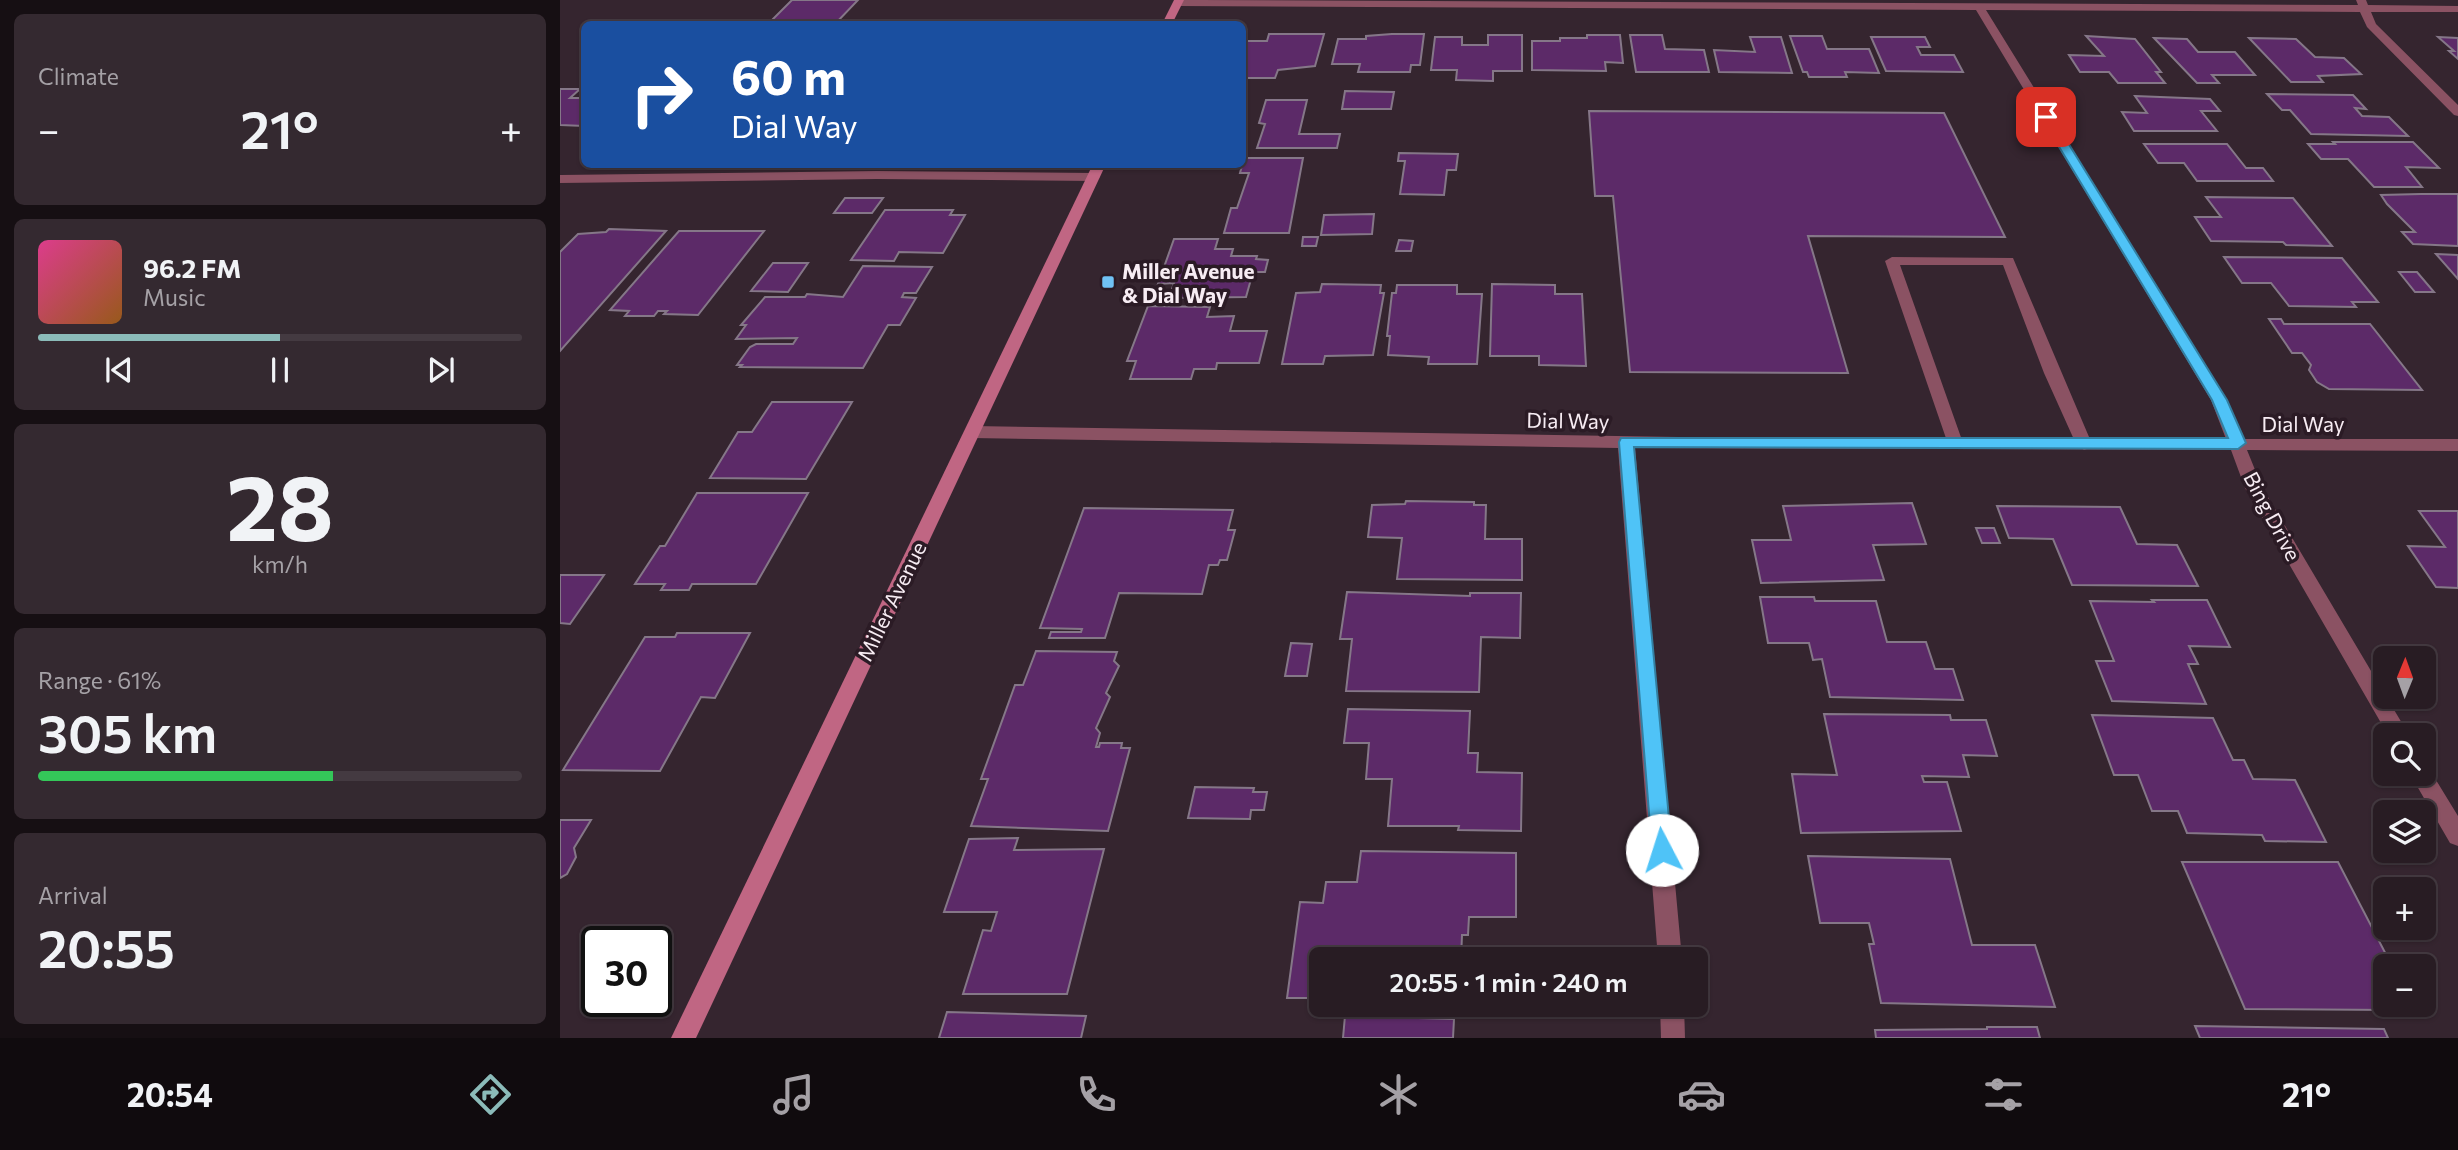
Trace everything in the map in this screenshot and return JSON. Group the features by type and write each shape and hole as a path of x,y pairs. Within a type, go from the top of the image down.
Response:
{"main road":[{"path":"1168,21 1178,1"},
{"name":"Miller Avenue","path":"682,1038 1097,171"}],"street":[{"path":"1178,1 1979,7 2363,4 2458,9"},
{"path":"2363,4 2371,25 2458,112"},
{"name":"Bing Drive","path":"1979,7 2219,400 2254,488 2392,723"},
{"path":"560,180 1097,171"},
{"path":"1955,443 1892,261 2008,261 2052,373 2084,444"},
{"name":"Dial Way","path":"972,432 1626,442 2458,445"},
{"path":"1626,442 1669,947"},
{"path":"2428,786 2458,836"},
{"path":"1672,1017 1673,1038"}],"building":[{"path":"792,0 858,0 838,21 771,21"},
{"path":"1269,34 1324,34 1315,66 1278,70 1275,78 1246,78 1246,41 1267,41"},
{"path":"1424,34 1420,65 1411,65 1410,72 1358,72 1360,64 1332,64 1338,39 1366,39 1366,36"},
{"path":"1488,35 1522,35 1522,71 1493,71 1493,81 1456,80 1457,70 1431,70 1435,37 1462,37 1462,45 1488,45"},
{"path":"1587,35 1620,35 1623,63 1605,62 1606,71 1532,70 1532,41 1560,41 1560,38 1587,38"},
{"path":"1630,35 1662,35 1665,49 1704,50 1709,72 1636,72"},
{"path":"1790,36 1822,36 1827,49 1869,49 1879,73 1845,72 1847,77 1809,77 1807,72 1803,72"},
{"path":"2086,36 2135,39 2161,72 2156,72 2165,83 2118,83 2109,72 2080,72 2069,55 2104,56"},
{"path":"1750,37 1781,37 1792,73 1719,72 1714,50 1755,52"},
{"path":"1871,37 1925,37 1930,47 1917,47 1921,55 1954,55 1963,72 1886,71"},
{"path":"2438,37 2458,38 2458,59 2449,51 2454,51"},
{"path":"2154,38 2187,39 2198,52 2235,52 2255,75 2212,75 2219,83 2197,83"},
{"path":"2249,38 2296,39 2315,57 2344,58 2361,74 2318,76 2323,82 2291,82"},
{"path":"560,89 580,89 570,98 581,98 581,126 560,125"},
{"path":"1345,91 1394,92 1391,109 1342,109"},
{"path":"2267,94 2353,95 2366,109 2355,108 2362,116 2389,117 2408,136 2311,134 2290,110 2282,110"},
{"path":"2135,96 2210,99 2220,111 2201,111 2217,131 2134,131 2122,112 2147,113"},
{"path":"1266,100 1307,100 1299,134 1340,134 1337,148 1257,148 1265,124 1259,123"},
{"path":"1589,111 1944,113 2005,237 1808,236 1848,373 1630,372 1613,196 1595,196"},
{"path":"2333,142 2413,142 2439,168 2406,167 2422,187 2374,187 2348,159 2321,159 2308,144 2335,144"},
{"path":"2144,144 2227,144 2246,168 2263,168 2273,181 2197,181 2184,163 2158,163"},
{"path":"1399,153 1458,154 1456,170 1447,170 1444,195 1400,194 1405,161 1398,161"},
{"path":"1246,158 1303,158 1289,233 1224,233 1231,208 1237,208 1249,173 1240,173 1241,168 1246,168"},
{"path":"2458,194 2458,246 2413,244 2402,232 2415,232 2381,195"},
{"path":"2206,197 2293,198 2332,246 2211,241 2195,217 2221,217"},
{"path":"845,198 883,198 872,213 834,213"},
{"path":"885,210 953,210 950,215 965,215 943,253 899,252 894,261 851,260"},
{"path":"1374,214 1372,234 1321,235 1324,215"},
{"path":"609,229 666,231 560,351 560,252 578,234 606,232"},
{"path":"679,231 764,231 698,315 664,314 667,311 658,311 654,316 625,316 629,311 610,310"},
{"path":"1303,237 1318,237 1316,246 1302,246"},
{"path":"1174,239 1218,239 1215,249 1233,249 1231,256 1257,256 1256,259 1268,260 1265,272 1253,272 1246,297 1169,298 1174,283 1158,284"},
{"path":"1399,240 1413,241 1411,251 1396,251"},
{"path":"2436,254 2458,255 2458,279"},
{"path":"2224,257 2342,258 2378,302 2352,302 2356,307 2289,306 2271,283 2242,283"},
{"path":"773,263 808,263 788,292 751,291"},
{"path":"863,266 932,267 916,293 904,293 902,297 916,298 900,325 888,325 863,368 737,365 750,347 756,344 793,344 797,338 736,339 746,325 741,325 765,297 805,297 807,294 843,297"},
{"path":"2399,272 2417,272 2434,292 2415,292"},
{"path":"1322,284 1381,285 1380,293 1384,293 1373,355 1325,356 1323,364 1282,364 1296,293 1320,292"},
{"path":"1492,284 1555,285 1555,294 1582,294 1586,366 1539,365 1539,356 1490,356"},
{"path":"1397,285 1457,285 1457,294 1482,294 1477,364 1428,364 1429,357 1388,355 1390,336 1387,336 1392,293 1396,293"},
{"path":"1148,306 1210,307 1207,317 1234,316 1230,331 1267,331 1259,363 1217,363 1216,369 1194,369 1191,379 1130,379 1136,361 1127,361"},
{"path":"2269,319 2281,319 2284,324 2370,324 2422,390 2329,389 2317,382 2309,370 2311,365 2302,353 2292,353"},
{"path":"772,402 852,402 806,479 710,478 738,432 752,432"},
{"path":"697,493 808,493 756,584 692,584 689,590 661,590 665,584 635,584 660,546 665,546"},
{"path":"1406,501 1474,502 1474,505 1486,505 1485,539 1522,539 1522,580 1397,579 1402,538 1368,537 1372,505 1405,504"},
{"path":"1912,503 1926,544 1873,545 1884,580 1761,583 1752,540 1791,540 1783,506"},
{"path":"1997,506 2120,507 2137,544 2177,545 2198,586 2072,585 2053,539 2009,538"},
{"path":"1084,508 1233,510 1228,530 1235,530 1227,560 1220,560 1218,565 1209,565 1202,594 1119,593 1105,638 1049,638 1051,632 1081,632 1082,629 1040,628"},
{"path":"2419,511 2458,511 2458,588 2436,587 2408,546 2445,547"},
{"path":"1976,528 1994,528 2000,543 1982,543"},
{"path":"560,575 604,575 570,624 560,623"},
{"path":"1347,592 1470,596 1470,593 1521,593 1520,638 1481,637 1479,692 1346,691 1352,639 1340,639"},
{"path":"1760,597 1814,597 1815,601 1876,601 1887,642 1926,642 1935,669 1953,669 1963,700 1830,697 1822,659 1813,660 1809,643 1768,643"},
{"path":"2152,600 2207,600 2230,647 2189,646 2198,664 2188,664 2206,704 2112,701 2096,661 2114,661 2090,601 2154,602"},
{"path":"677,633 750,633 715,698 701,697 660,771 563,770 645,637 675,637"},
{"path":"1291,643 1312,644 1307,676 1285,676"},
{"path":"1036,651 1117,652 1114,661 1119,666 1106,693 1110,697 1096,728 1100,733 1096,747 1099,747 1100,743 1122,743 1121,748 1130,748 1108,831 971,826 988,779 981,779 1015,685 1023,685"},
{"path":"1348,709 1470,711 1468,753 1478,753 1477,772 1522,773 1521,831 1458,830 1459,826 1388,826 1392,779 1366,779 1369,743 1344,743"},
{"path":"1824,714 1950,715 1951,720 1986,720 1997,756 1963,755 1969,777 1922,776 1924,782 1947,782 1961,831 1801,833 1792,774 1837,775"},
{"path":"2092,715 2213,718 2233,760 2244,760 2253,779 2295,780 2326,842 2265,841 2262,835 2187,833 2178,811 2152,811 2138,775 2114,775"},
{"path":"1195,787 1254,788 1253,792 1267,792 1264,810 1251,810 1250,819 1188,818"},
{"path":"560,820 591,820 574,848 576,857 567,874 560,878"},
{"path":"1018,838 1014,850 1104,849 1067,994 963,994 983,930 991,931 997,912 944,912 969,839"},
{"path":"1361,851 1516,853 1516,917 1469,917 1468,935 1462,935 1462,947 1309,947 1309,998 1287,998 1300,902 1323,903 1326,882 1357,882"},
{"path":"1808,856 1950,859 1972,945 2035,945 2055,1007 1881,1003 1869,944 1874,944 1869,923 1820,923"},
{"path":"2182,862 2338,862 2373,929 2373,940 2378,940 2386,954 2373,954 2373,1010 2245,1009"},
{"path":"947,1012 1086,1016 1081,1038 939,1038"},
{"path":"1345,1017 1454,1019 1453,1038 1343,1038"},
{"path":"2195,1026 2384,1029 2388,1038 2200,1038"},
{"path":"2037,1027 2040,1038 1876,1038 1875,1030 1987,1029"}],"place":[{"name":"Miller Avenue & Dial Way","path":"1108,282"}],"route":[{"path":"1662,850 1626,442 2238,443 2219,400 2046,117"}]}
